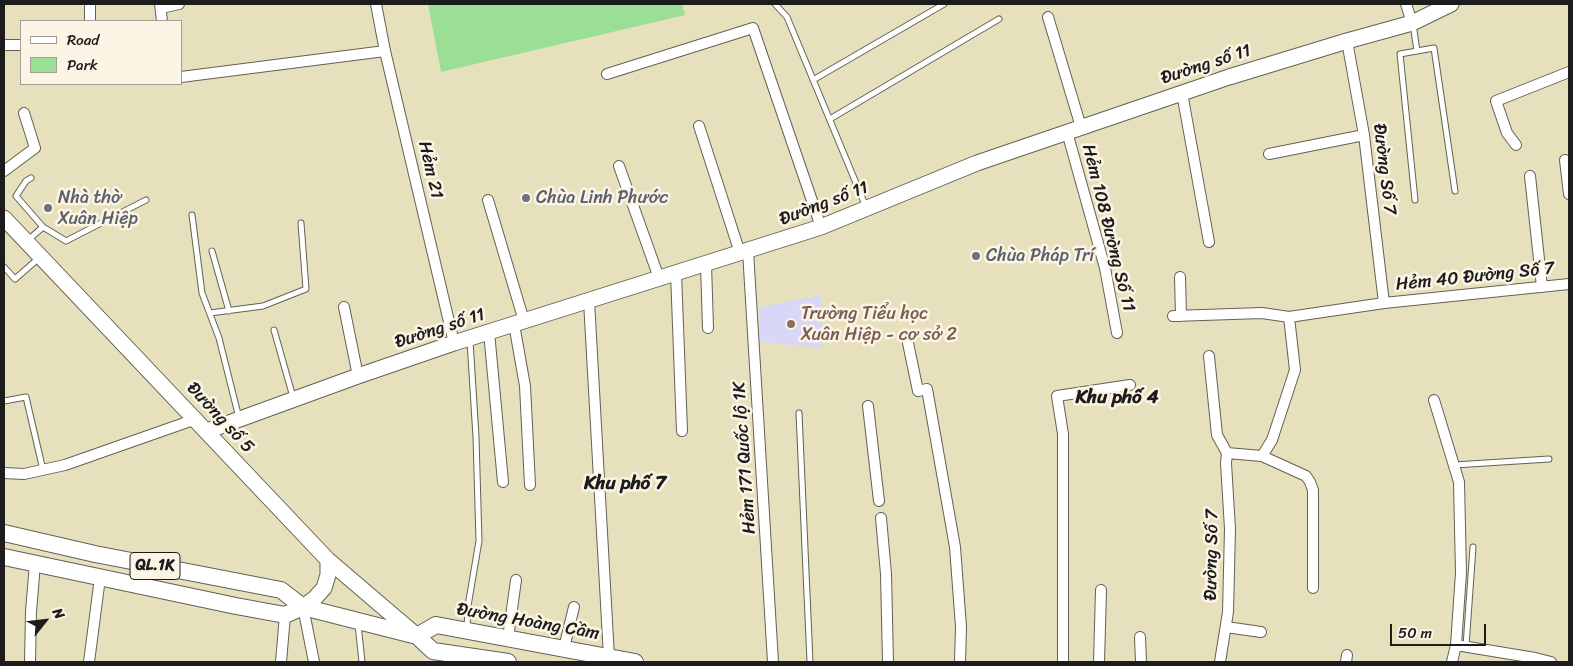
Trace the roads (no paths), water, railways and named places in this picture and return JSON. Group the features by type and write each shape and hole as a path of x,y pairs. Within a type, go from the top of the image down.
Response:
{"main road":[{"name":"Đường số 11","path":"207,430 454,343 821,227 977,163 1182,93 1347,41 1412,23 1451,4"},
{"name":"Đường số 5","path":"4,218 207,430 328,560 417,636"},
{"name":"QL.1K","path":"4,532 95,554 281,590 303,607 417,636 433,650 458,659 508,662"},
{"name":"QL.1K","path":"4,557 285,615"},
{"path":"285,615 303,607 324,588 328,575 328,560"},
{"name":"Đường Hoàng Cầm","path":"417,636 436,625 635,662"}],"street":[{"path":"90,4 90,20"},
{"path":"162,20 161,6 179,4"},
{"name":"Hẻm 21","path":"376,4 385,51 454,343"},
{"path":"1406,4 1412,23"},
{"name":"Hẻm 108 Đường Số 11","path":"1048,17 1105,268 1117,333"},
{"path":"607,74 753,28 821,227"},
{"name":"Đường Số 7","path":"1347,41 1364,135 1384,303"},
{"path":"4,45 20,45"},
{"path":"182,77 385,51"},
{"path":"1516,145 1507,133 1496,101 1569,72"},
{"path":"1182,93 1209,242"},
{"path":"4,171 35,148 24,113"},
{"name":"Hẻm 171 Quốc lộ 1K","path":"699,126 744,252 773,662"},
{"path":"1269,154 1364,135"},
{"path":"1565,160 1569,194"},
{"path":"619,166 659,278"},
{"path":"1530,176 1542,287"},
{"path":"488,200 519,322 525,386 530,485"},
{"path":"706,264 708,328"},
{"path":"676,273 682,431"},
{"name":"Hẻm 40 Đường Số 7","path":"1180,277 1177,316 1262,313 1289,317 1384,303 1569,284"},
{"path":"589,301 610,657"},
{"path":"344,307 358,376"},
{"path":"1262,456 1272,440 1295,370 1289,317"},
{"path":"489,332 503,482"},
{"path":"908,343 918,391 927,389 954,538 961,627 960,662"},
{"path":"1209,356 1217,435 1227,453 1262,456 1306,476 1310,482 1313,490 1313,588"},
{"path":"1063,662 1063,434 1057,396 1130,385"},
{"path":"1434,400 1459,482 1461,646 1452,662"},
{"path":"868,406 879,501"},
{"path":"4,472 24,474 65,465 196,419"},
{"name":"Đường Số 7","path":"1220,662 1228,612 1230,529 1227,453"},
{"path":"881,518 886,574 888,662"},
{"path":"30,662 35,562"},
{"path":"89,662 100,578"},
{"path":"508,638 516,580"},
{"path":"1099,662 1101,590"},
{"path":"303,607 314,662"},
{"path":"564,648 574,607"},
{"path":"281,662 285,615"},
{"path":"1226,627 1261,632"},
{"path":"1140,636 1141,662"},
{"path":"1461,646 1551,662"}],"lane":[{"path":"775,4 787,17 867,208"},
{"path":"813,80 944,4"},
{"path":"830,119 999,19"},
{"path":"1412,23 1418,51"},
{"path":"1415,200 1400,54 1434,48 1455,191"},
{"path":"31,178 26,181 16,196 43,227 66,241 146,200"},
{"path":"192,215 202,293 219,338 239,419"},
{"path":"210,313 263,306 306,289 301,223"},
{"path":"26,242 43,227"},
{"path":"212,251 229,311"},
{"path":"4,267 15,280 41,256"},
{"path":"274,330 294,400"},
{"path":"466,630 479,541 476,437 470,338"},
{"path":"4,402 26,397 43,470"},
{"path":"799,413 810,662"},
{"path":"1454,465 1549,459"},
{"path":"1461,646 1473,547"},
{"path":"358,621 362,662"}],"place":[{"name":"Chùa Linh Phước","path":"526,198"},
{"name":"Nhà thờ Xuân Hiệp","path":"48,208"},
{"name":"Chùa Pháp Trí","path":"976,256"},
{"name":"Trường Tiểu học Xuân Hiệp - cơ sở 2","path":"791,324"}],"district":[{"name":"Khu phố 4","path":"1117,398"},
{"name":"Khu phố 7","path":"625,484"}]}
